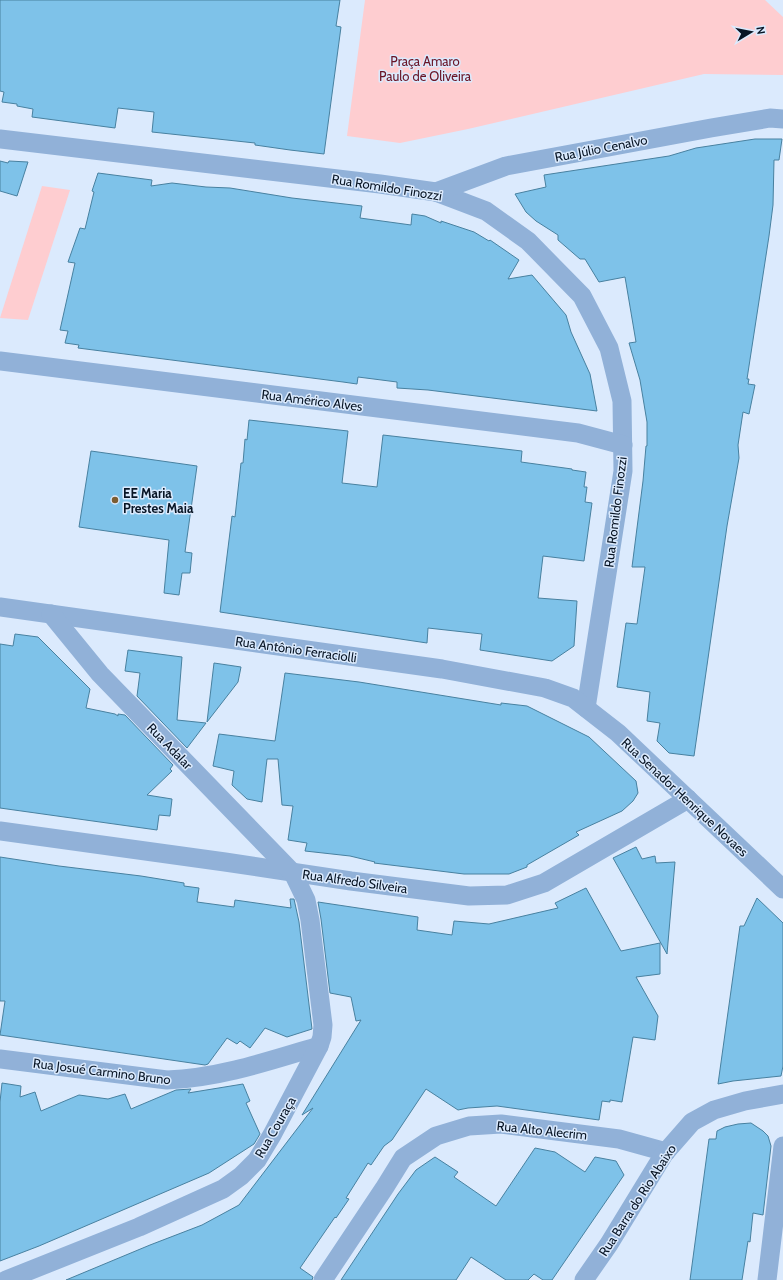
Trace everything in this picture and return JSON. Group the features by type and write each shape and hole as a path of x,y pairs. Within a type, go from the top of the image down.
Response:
{"street":[{"name":"Rua Júlio Cenalvo","path":"436,192 506,166 691,131 776,118"},
{"name":"Rua Romildo Finozzi","path":"0,139 436,192 486,211 528,241 582,296 609,348 622,402 623,471 586,708"},
{"name":"Rua Américo Alves","path":"0,361 578,433 623,445"},
{"name":"Rua Antônio Ferraciolli","path":"0,607 442,669 544,688 573,698 586,708"},
{"name":"Rua Adalar","path":"51,614 100,674 293,873"},
{"name":"Rua Senador Henrique Novaes","path":"586,708 618,733 783,888"},
{"name":"Rua Alfredo Silveira","path":"0,832 469,896 507,895 544,883 688,799"},
{"name":"Rua Couraça","path":"6,1280 139,1227 223,1188 241,1176 257,1160 272,1135 319,1046 322,1037 323,1025 310,920 306,900 293,873"},
{"name":"Rua Josué Carmino Bruno","path":"0,1059 174,1080 219,1074 319,1046"},
{"name":"Rua Barra do Rio Abaixo","path":"584,1280 609,1244 666,1152 692,1122 714,1110 744,1101 783,1094"},
{"name":"Rua Alto Alecrim","path":"323,1280 403,1158 436,1136 468,1126 501,1124 619,1139 666,1152"},
{"path":"767,1280 783,1146"}],"green space":[{"name":"Praça Amaro Paulo de Oliveira","path":"365,0 765,0 783,17 783,75 704,74 468,129 400,143 347,136"},
{"path":"42,186 70,190 28,320 0,318"}],"building":[{"path":"0,0 340,0 336,26 341,27 324,154 255,145 255,143 152,132 154,112 118,108 115,128 32,117 33,109 17,106 17,104 2,102 4,92 0,91"},
{"path":"755,139 782,139 779,160 774,160 773,205 747,379 749,379 748,384 755,385 749,414 743,412 738,445 739,458 727,526 694,756 669,753 657,741 660,723 647,721 650,692 617,687 626,623 637,624 645,567 632,567 647,446 647,422 640,380 629,343 636,342 625,277 599,282 585,259 580,259 558,240 558,235 536,221 526,212 515,194 546,187 544,175 669,156 696,148"},
{"path":"0,161 8,163 9,161 28,162 17,196 0,191"},
{"path":"98,173 152,180 151,186 172,183 230,188 292,198 362,206 360,218 411,225 412,214 425,216 441,223 441,221 474,232 489,241 490,240 519,260 508,279 532,275 566,315 571,332 590,374 597,411 428,390 397,388 397,382 358,377 357,384 78,348 79,345 65,343 68,331 60,330 75,263 68,262 80,228 85,229 94,192 92,191"},
{"path":"249,420 348,431 342,483 377,487 383,435 522,451 521,462 586,472 584,487 587,487 585,502 592,503 584,561 543,556 538,598 577,601 574,646 552,661 480,650 482,634 428,628 427,643 220,612 232,516 235,517 241,463 243,463 245,439 247,440"},
{"path":"91,451 197,466 185,552 192,553 190,573 182,573 179,595 164,593 169,540 79,527"},
{"path":"15,634 38,637 90,689 86,708 115,714 118,716 118,714 125,715 173,765 170,769 172,771 147,795 172,799 170,816 159,815 157,830 0,808 0,644 13,646"},
{"path":"128,650 182,657 177,720 206,723 187,748 137,696 140,673 125,671"},
{"path":"214,663 241,667 238,682 207,722"},
{"path":"285,673 359,682 501,705 501,703 527,706 589,737 636,781 638,793 633,801 622,811 576,832 579,835 527,865 527,867 509,874 464,874 374,863 375,862 350,856 305,851 307,843 288,840 293,806 282,805 278,759 267,759 262,802 247,799 232,785 234,771 213,766 219,734 275,741"},
{"path":"636,847 642,859 655,856 656,863 675,862 667,954 613,858"},
{"path":"0,857 184,883 184,886 199,888 197,902 234,907 235,900 291,908 290,899 294,899 299,922 312,1029 287,1037 265,1028 250,1048 240,1041 237,1044 227,1038 208,1064 205,1065 0,1035 5,1001 0,1001"},
{"path":"586,888 621,951 660,943 660,974 636,977 658,1016 655,1040 633,1037 622,1102 610,1100 610,1102 602,1101 599,1120 497,1106 458,1110 426,1089 392,1140 384,1146 371,1165 368,1163 346,1198 349,1199 300,1268 313,1277 312,1280 66,1280 202,1225 239,1205 313,1108 302,1115 361,1020 356,1021 351,997 330,993 318,902 418,917 417,930 452,935 454,921 489,924 558,908 555,903"},
{"path":"757,898 783,923 783,1066 781,1076 718,1084 740,926 744,926"},
{"path":"2,1083 21,1086 20,1097 35,1092 41,1111 79,1095 108,1099 125,1094 131,1109 176,1090 191,1089 188,1093 243,1084 250,1101 246,1103 260,1134 254,1144 209,1173 39,1246 0,1261 0,1102"},
{"path":"751,1123 768,1136 771,1146 763,1215 753,1213 750,1242 748,1241 742,1280 690,1280 709,1139 716,1139 717,1131 725,1127"},
{"path":"535,1148 555,1152 585,1172 595,1157 616,1161 624,1175 552,1280 543,1280 534,1274 528,1280 506,1280 471,1257 456,1280 341,1280 398,1194 416,1170 435,1157 458,1172 454,1177 496,1206"}],"place":[{"name":"EE Maria Prestes Maia","path":"115,500"}]}
